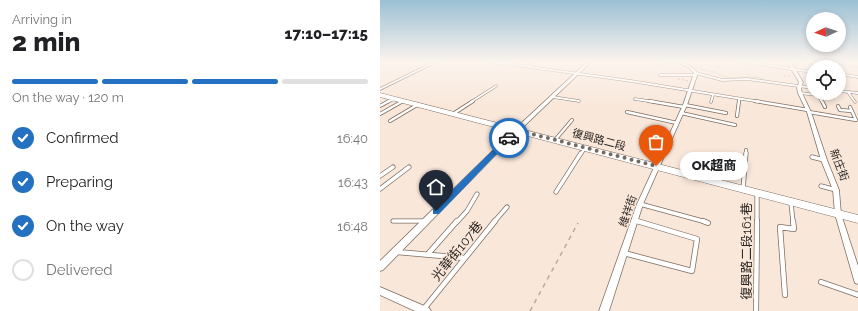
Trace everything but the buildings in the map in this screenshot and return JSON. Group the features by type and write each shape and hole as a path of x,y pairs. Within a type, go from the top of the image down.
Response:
{"street":[{"path":"380,89 405,77"},
{"path":"380,267 517,130 574,77"},
{"name":"維祥街","path":"604,311 640,204 656,166 677,123 695,77"},
{"name":"新庄街","path":"797,77 801,82 800,93 808,111 824,160 836,190 838,214 858,280"},
{"name":"復興路二段","path":"380,95 858,219"},
{"path":"380,291 424,310"}],"lane":[{"path":"600,77 856,120 850,107"},
{"path":"707,77 722,80 747,79 806,87"},
{"path":"453,114 496,86"},
{"path":"848,92 858,93"},
{"path":"848,92 855,102"},
{"path":"800,93 806,94"},
{"path":"711,102 713,95"},
{"path":"553,97 579,101"},
{"path":"380,106 394,99"},
{"path":"635,99 683,108 726,113"},
{"path":"737,116 739,99"},
{"path":"820,100 824,107"},
{"path":"380,114 402,101"},
{"path":"390,121 417,105"},
{"path":"838,106 840,110 852,111"},
{"path":"683,108 735,125"},
{"path":"626,112 677,123"},
{"path":"555,140 572,120"},
{"path":"556,192 585,148"},
{"path":"743,189 746,150"},
{"path":"812,157 824,160"},
{"path":"380,176 393,167"},
{"path":"380,189 409,167"},
{"path":"821,186 836,190"},
{"name":"復興路二段161巷","path":"756,311 757,192"},
{"path":"428,254 467,211 477,194"},
{"path":"785,295 780,227 794,229 791,201"},
{"path":"640,204 708,223"},
{"name":"光華街107巷","path":"424,310 507,207"},
{"path":"392,221 426,221"},
{"path":"624,253 692,271 697,239 635,221"},
{"path":"395,252 465,258"},
{"path":"821,282 858,295"}],"path":[{"path":"676,79 694,81"},
{"path":"530,311 578,222"}],"waterway":[{"path":"725,77 729,78 756,77 769,81"},
{"path":"846,91 858,92"}],"way so far":[{"path":"509,138 517,130 656,166"}],"place":[{"name":"OK超商","path":"656,166"}],"route":[{"path":"436,211 509,138"}]}
